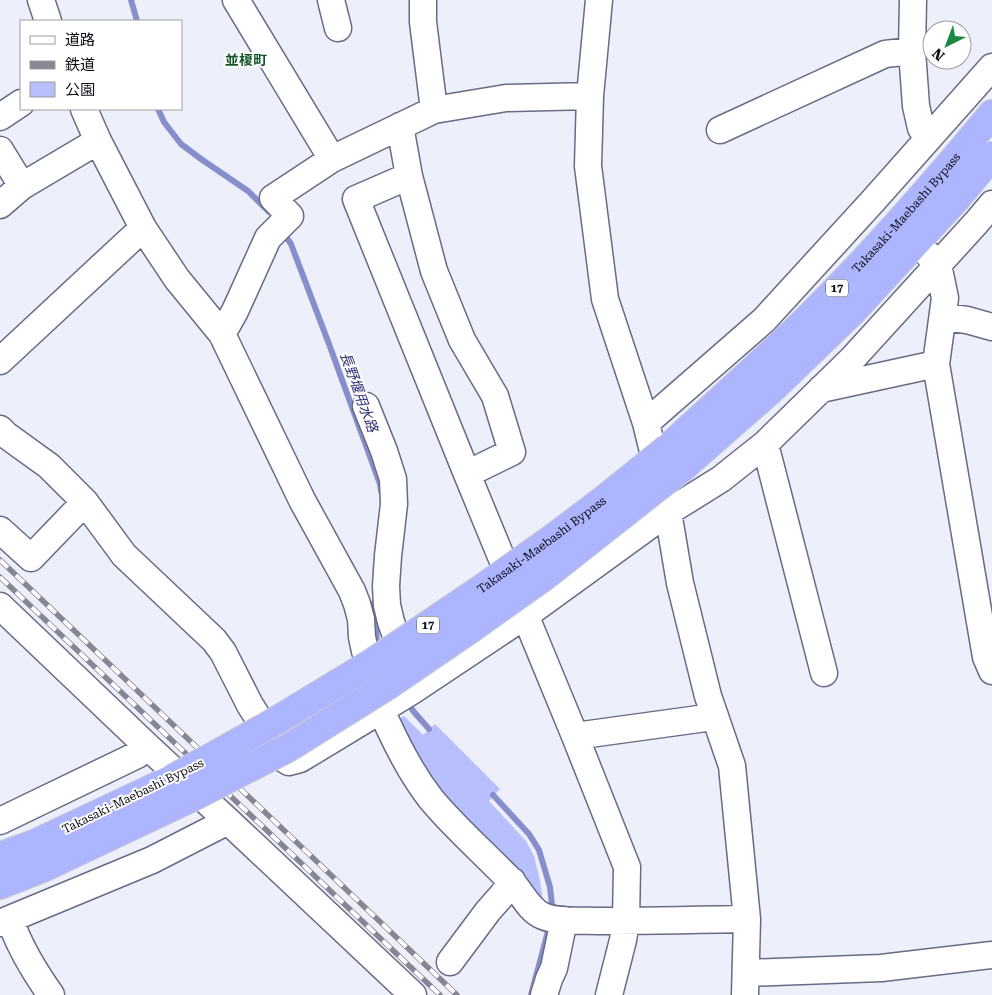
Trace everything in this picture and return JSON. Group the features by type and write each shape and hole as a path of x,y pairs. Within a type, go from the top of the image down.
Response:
{"highway":[{"name":"Takasaki-Maebashi Bypass","path":"675,458 796,329 871,253 962,151 992,114"},
{"name":"Takasaki-Maebashi Bypass","path":"0,885 43,868 182,789 269,724 389,651 484,587 606,498 675,458 772,389 851,313 956,199 992,156"},
{"name":"Takasaki-Maebashi Bypass","path":"0,856 182,789"}],"street":[{"path":"41,0 48,20"},
{"path":"236,0 332,159"},
{"path":"331,0 338,28"},
{"path":"423,0 423,22 434,110"},
{"path":"599,0 590,96 588,166 605,298 646,423 668,512 680,583 708,696 732,766 747,919 746,984 992,955"},
{"path":"913,0 912,51 916,106 921,128 928,138"},
{"path":"720,130 885,54 912,51"},
{"path":"646,423 764,320 880,209 928,138 992,67"},
{"path":"222,334 279,219 332,159 434,110 506,98 590,96"},
{"path":"0,117 20,104"},
{"path":"84,110 143,228 177,279 222,334 302,500 352,591 357,604 362,638 355,657 400,699"},
{"path":"400,126 408,176 434,270 462,340 495,396 512,452 466,474"},
{"path":"0,205 22,186 98,140"},
{"path":"0,150 22,186"},
{"path":"408,176 356,199 627,867 626,921 609,995"},
{"path":"0,429 6,436 48,466 85,502 124,554 214,640 223,652 250,705 284,759 289,762 300,759 400,699 526,615 668,512 721,479 765,444 853,358 932,260 976,223 992,204"},
{"path":"0,361 143,228"},
{"path":"932,260 940,274 945,298 936,364 986,657 992,671"},
{"path":"943,317 967,320 992,327"},
{"path":"821,389 936,364"},
{"path":"366,406 393,479 394,504 386,586 387,605 401,654 400,699 394,739 416,777 431,798 447,817 512,882 532,909 555,919 626,921 747,919"},
{"path":"765,444 824,673"},
{"path":"0,530 31,558 85,502"},
{"path":"0,606 413,995"},
{"path":"575,736 715,716"},
{"path":"0,821 137,755 148,747"},
{"path":"51,995 33,970 15,934 5,921 152,860 228,821"},
{"path":"450,962 482,917 512,882"},
{"path":"544,995 554,968 555,919"}],"green space":[{"path":"404,716 423,735 435,724 500,789 489,801 526,841 534,856 544,905 433,791 399,719"}],"waterway":[{"name":"長野堰用水路","path":"131,0 137,20"},
{"name":"長野堰用水路","path":"158,110 164,122 181,144 248,191 269,212"},
{"name":"長野堰用水路","path":"283,232 291,244 329,344 381,491"},
{"name":"長野堰用水路","path":"374,603 377,643 380,650"},
{"name":"長野堰用水路","path":"406,701 429,729"},
{"name":"長野堰用水路","path":"493,795 529,834 539,850 550,887 551,911"},
{"name":"長野堰用水路","path":"531,995 550,924"}],"railway":[{"path":"0,560 457,995"},
{"path":"0,577 440,995"}],"district":[{"name":"並榎町","path":"246,60"}]}
